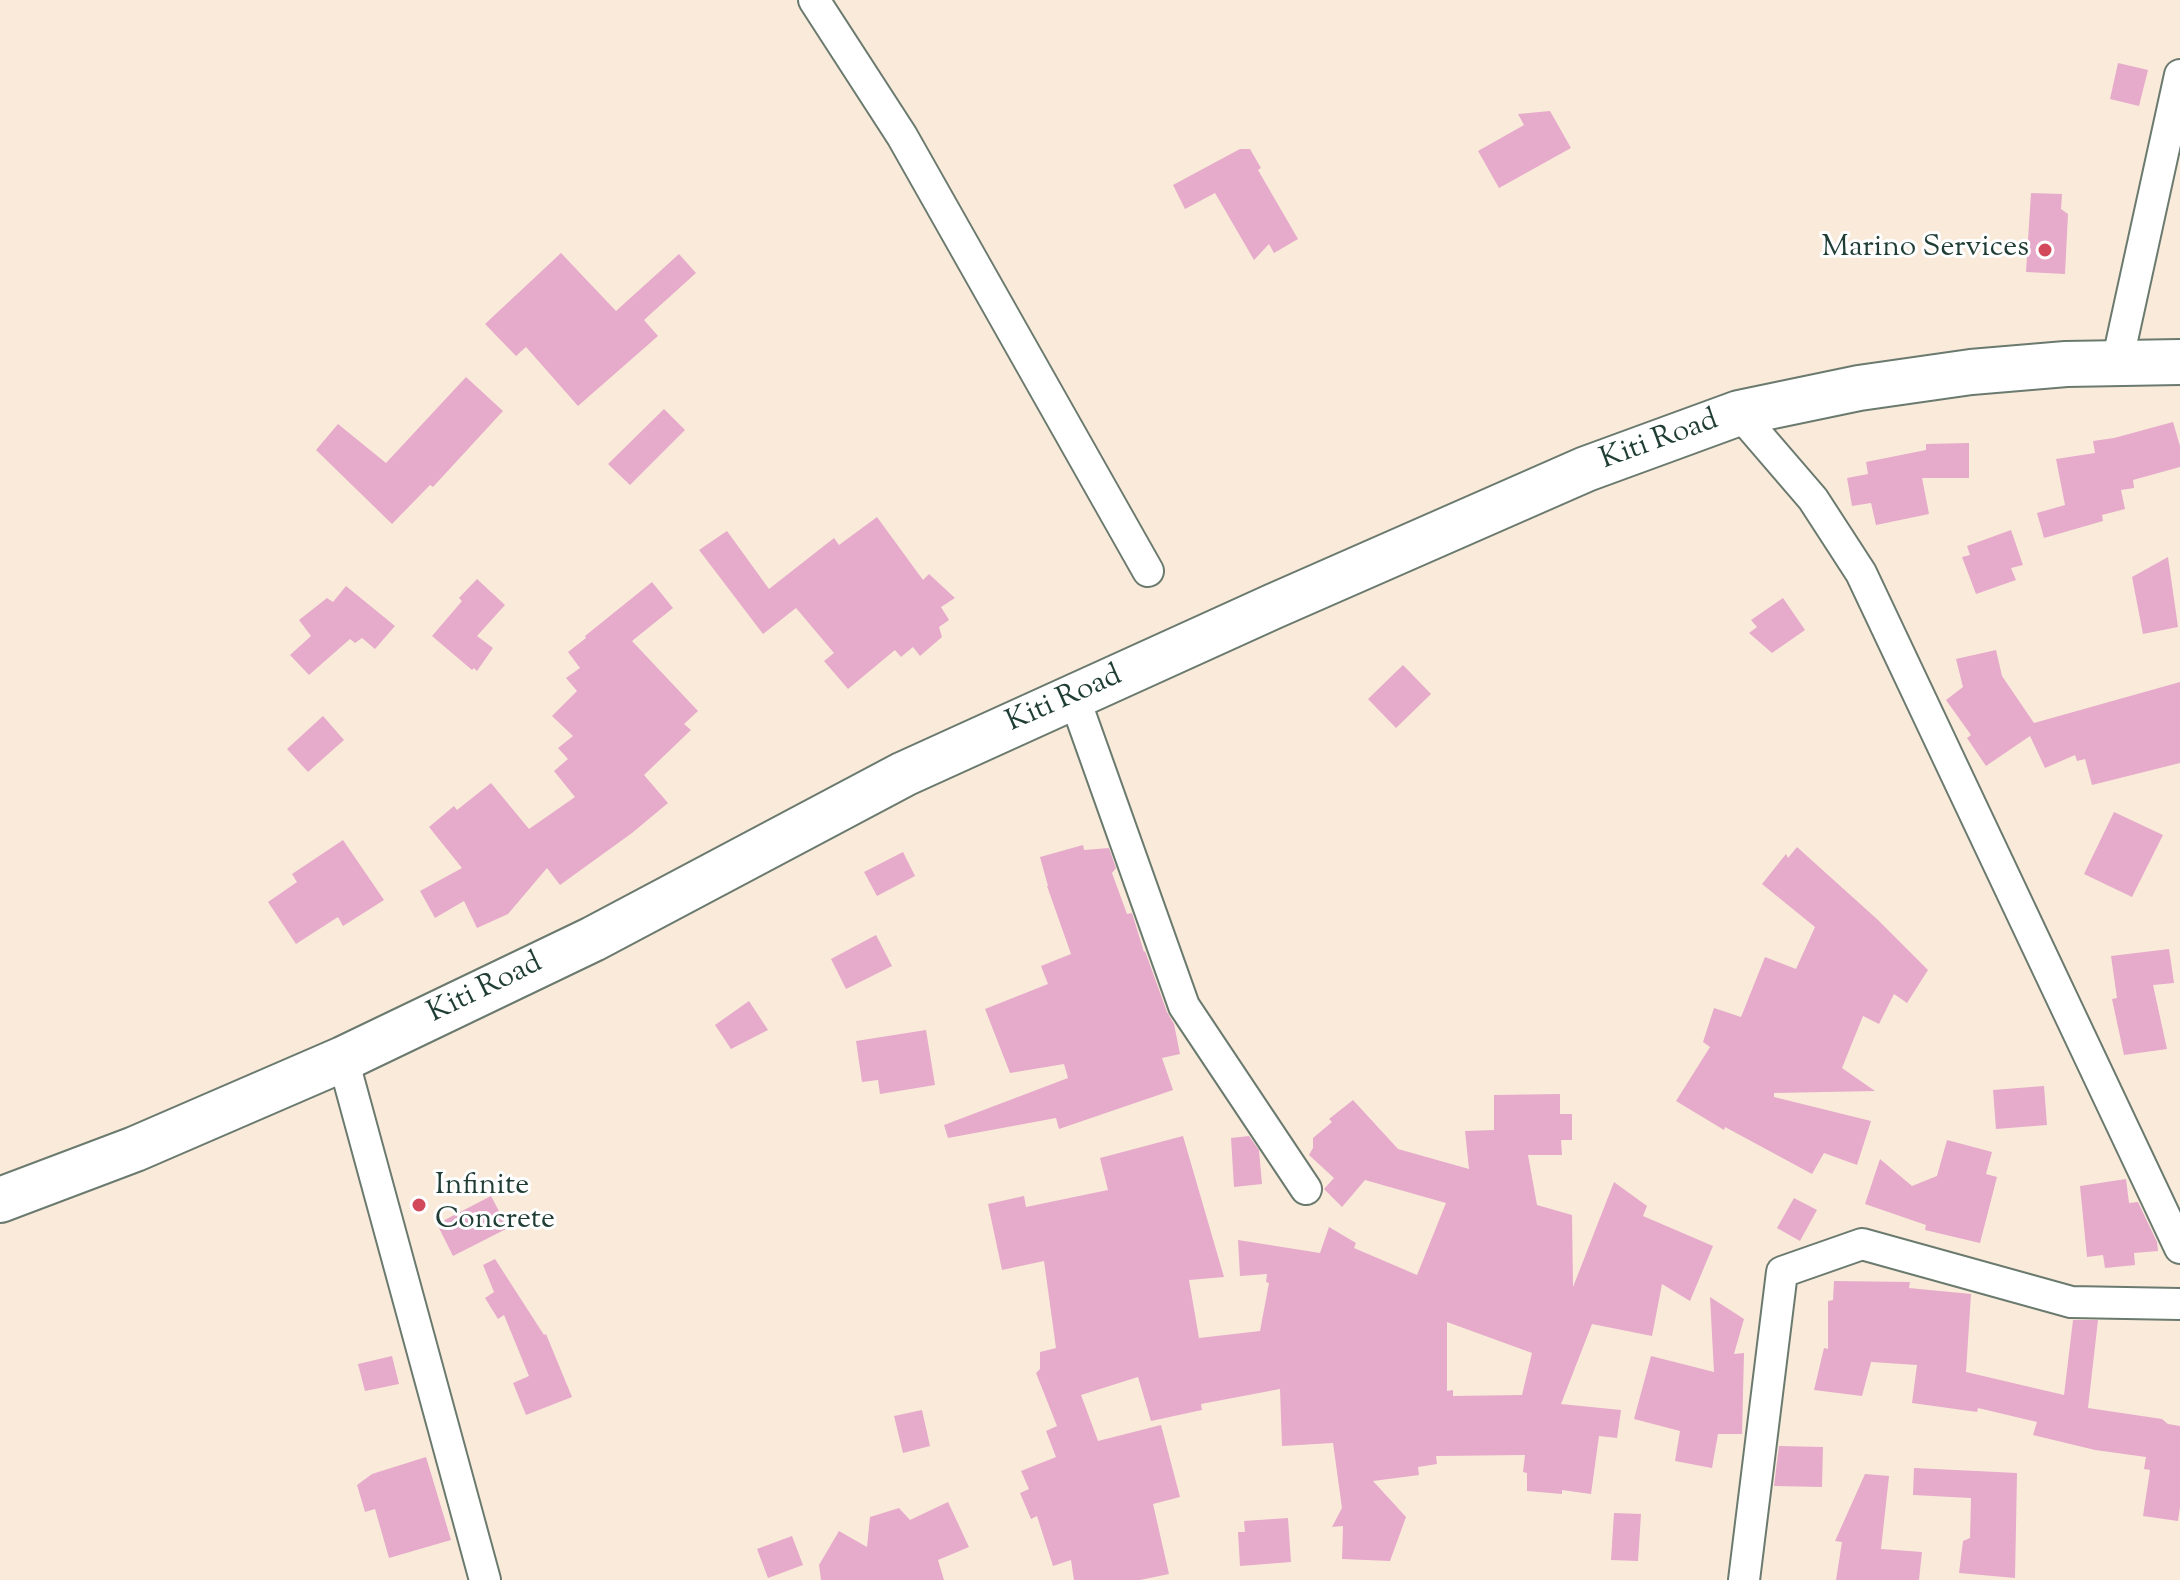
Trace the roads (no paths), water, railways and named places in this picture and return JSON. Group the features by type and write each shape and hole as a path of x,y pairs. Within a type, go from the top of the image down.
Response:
{"street":[{"path":"814,0 902,136 1148,571"},
{"path":"2117,363 2180,75"},
{"name":"Kiti Road","path":"0,1200 135,1149 343,1059 593,939 904,774 1586,469 1739,413 1859,388 1971,372 2066,364 2180,362"},
{"path":"1739,413 1813,499 1861,573 2180,1248"},
{"path":"1074,697 1184,1006 1306,1189"},
{"path":"343,1059 485,1580"},
{"path":"1744,1580 1782,1272 1862,1244 2071,1302 2180,1304"}],"place":[{"name":"Marino Services","path":"2045,250"},
{"name":"Infinite Concrete","path":"419,1205"}]}
